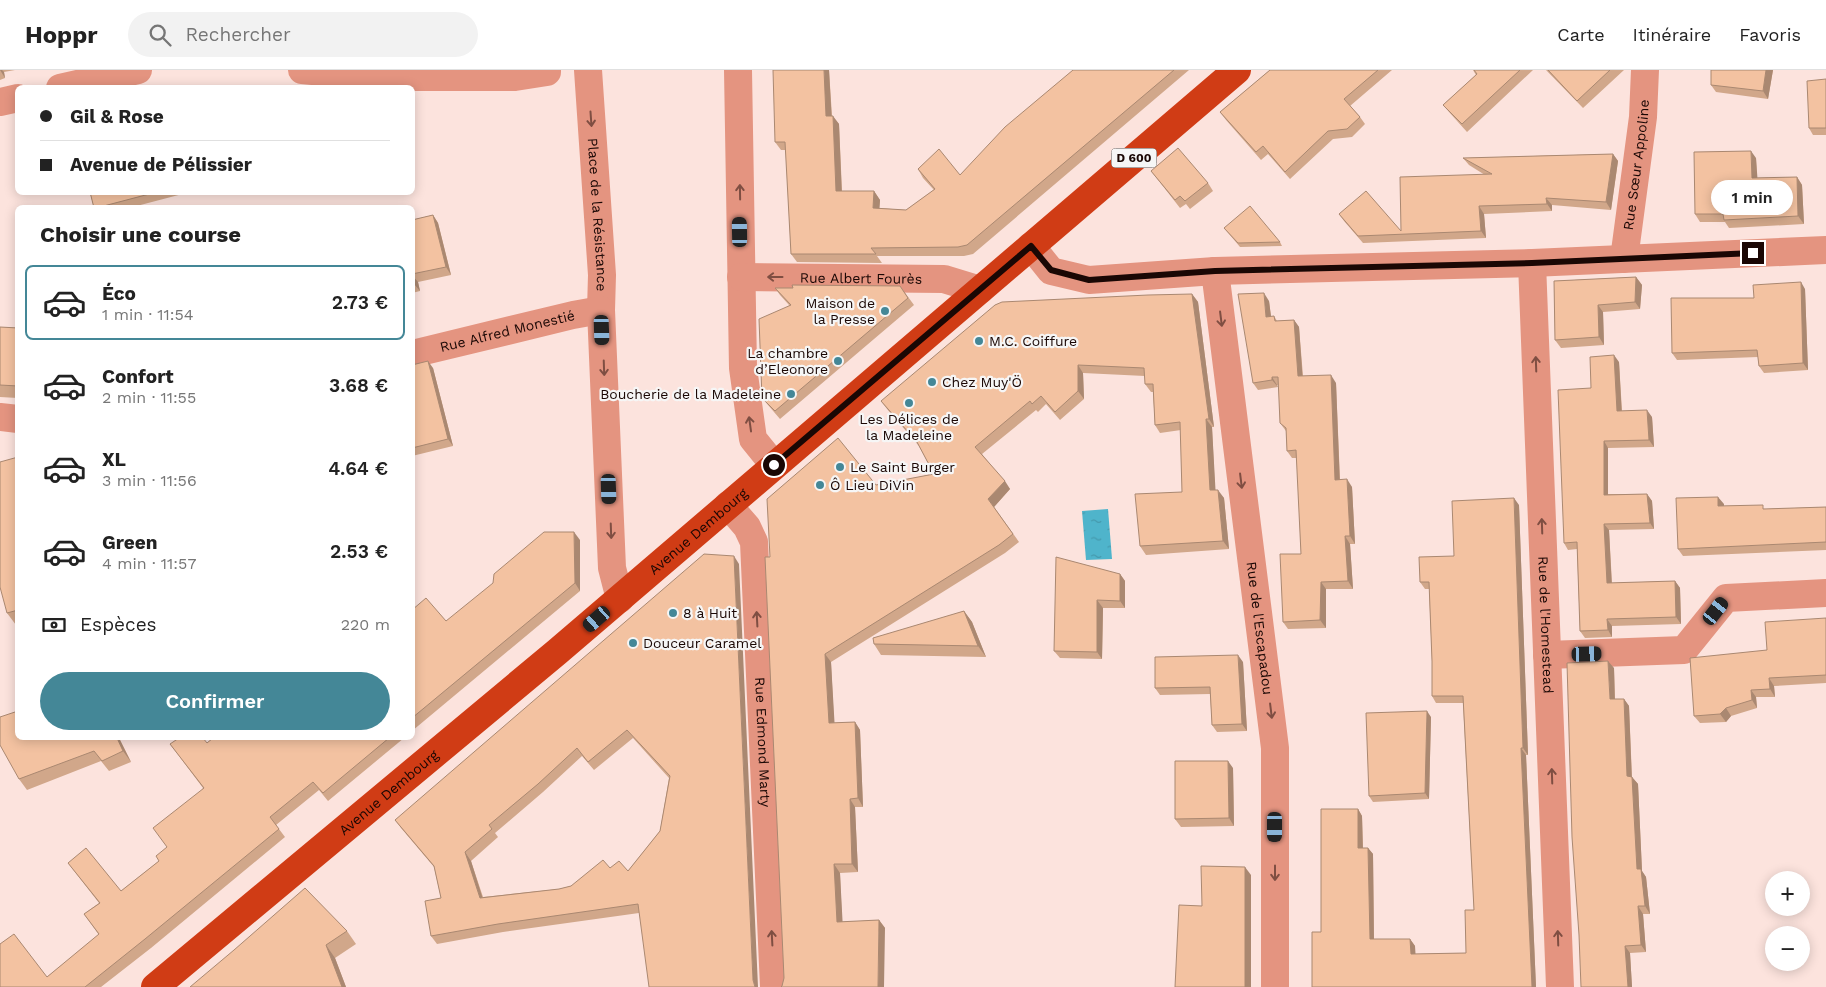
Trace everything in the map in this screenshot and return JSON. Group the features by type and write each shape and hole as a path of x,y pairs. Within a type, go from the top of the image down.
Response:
{"main road":[{"name":"Avenue Dembourg","path":"155,987 620,598 1237,70"}],"street":[{"path":"73,85 138,70"},
{"path":"302,70 377,77 515,77 547,72 547,70"},
{"name":"Place de la Résistance","path":"588,70 602,275 601,310 612,568 620,598"},
{"path":"738,70 742,368 752,439 774,465"},
{"name":"Rue Sœur Appoline","path":"1624,259 1643,117 1645,70"},
{"path":"0,102 15,99"},
{"path":"1031,246 1051,270 1089,280 1215,271 1532,263 1826,250"},
{"name":"Rue de l'Homestead","path":"1532,263 1560,987"},
{"name":"Rue de l'Escapadou","path":"1215,271 1276,748 1275,987"},
{"name":"Rue Albert Fourès","path":"741,277 944,279 980,290"},
{"name":"Rue Alfred Monestié","path":"415,353 601,310"},
{"path":"0,417 15,419"},
{"name":"Rue Edmond Marty","path":"728,505 747,527 754,542 774,987"},
{"path":"1547,655 1684,650 1726,598 1826,593"}],"water":[{"path":"1108,509 1112,559 1086,560 1082,511"}],"building":[{"path":"773,70 824,70 826,116 833,116 836,191 874,191 873,208 906,210 935,189 918,169 939,149 960,175 1005,127 1073,70 1174,70 967,245 958,247 871,248 876,254 791,254 785,142 775,142"},
{"path":"1270,70 1378,70 1344,99 1360,117 1347,129 1328,131 1285,172 1263,146 1256,152 1220,112"},
{"path":"1474,70 1520,70 1462,124 1443,105 1477,74"},
{"path":"1548,70 1610,70 1577,101"},
{"path":"1711,70 1766,70 1763,91 1711,85"},
{"path":"1826,79 1826,128 1809,128 1807,81"},
{"path":"1178,148 1208,183 1185,201 1180,196 1175,200 1151,171"},
{"path":"1751,151 1752,178 1797,177 1798,216 1724,220 1723,214 1695,214 1694,152"},
{"path":"1613,154 1606,202 1546,198 1547,204 1479,206 1481,231 1358,236 1339,214 1366,191 1401,231 1400,177 1492,174 1463,158"},
{"path":"91,195 146,195 107,205 93,205"},
{"path":"1250,206 1280,242 1238,243 1224,228"},
{"path":"433,215 446,267 415,273 415,219"},
{"path":"1636,277 1635,302 1598,305 1599,337 1555,340 1554,281"},
{"path":"1801,282 1803,363 1759,366 1757,350 1672,353 1671,298 1754,298 1753,285"},
{"path":"792,285 900,286 908,298 775,411 762,398 759,319 791,305 775,288 793,288"},
{"path":"1264,293 1266,317 1274,316 1275,321 1294,320 1298,376 1331,375 1335,480 1347,479 1350,536 1345,536 1348,581 1321,582 1320,620 1283,622 1280,554 1301,554 1296,450 1287,451 1286,428 1280,423 1278,377 1272,377 1272,380 1253,383 1238,294"},
{"path":"1192,294 1209,419 1206,419 1210,490 1218,490 1223,541 1140,546 1135,494 1182,492 1180,422 1155,425 1153,384 1145,384 1144,368 1078,365 1078,391 1055,412 1041,396 1032,404 1030,401 975,447 1005,481 988,499 1013,534 999,545 825,654 829,723 855,722 858,798 850,799 852,864 834,864 837,922 879,920 878,987 781,987 784,978 765,557 770,557 767,499 838,438 876,485 934,474 917,442 881,401 995,305 1002,302"},
{"path":"0,327 15,328 15,386 0,385"},
{"path":"1614,355 1617,411 1647,410 1649,440 1604,441 1604,495 1647,494 1650,523 1604,524 1607,583 1675,581 1676,617 1607,619 1608,630 1580,631 1577,542 1564,543 1558,390 1591,388 1590,357"},
{"path":"428,361 448,439 415,447 415,364"},
{"path":"15,458 15,611 7,613 0,587 0,462"},
{"path":"1718,497 1718,506 1763,505 1763,509 1826,507 1826,542 1678,549 1676,498"},
{"path":"1514,498 1523,748 1521,748 1532,987 1312,987 1312,932 1321,932 1321,809 1358,809 1358,848 1368,848 1370,939 1410,939 1411,954 1466,953 1465,910 1474,910 1463,696 1432,696 1429,582 1420,582 1419,557 1454,556 1452,501"},
{"path":"544,532 574,532 575,583 415,716 415,607 426,598 446,621 493,583 494,574"},
{"path":"704,554 734,556 753,980 755,987 649,987 638,904 498,924 431,936 425,901 441,898 434,866 395,820","holes":["627,730 670,776 660,831 628,871 619,861 610,868 603,860 571,886 480,898 465,852 492,829 489,825 577,748 588,762"]},
{"path":"1056,557 1120,574 1120,601 1097,600 1097,652 1054,651"},
{"path":"964,611 978,646 874,644 873,638"},
{"path":"1826,618 1826,675 1769,678 1770,689 1751,690 1752,700 1726,708 1720,714 1694,716 1690,658 1767,650 1765,622"},
{"path":"1238,655 1242,724 1212,725 1210,687 1155,688 1155,657"},
{"path":"1608,661 1610,699 1624,699 1627,776 1632,777 1637,869 1641,869 1645,906 1638,906 1641,945 1625,946 1628,987 1581,987 1572,837 1567,663"},
{"path":"1427,711 1425,793 1369,796 1366,713"},
{"path":"15,712 15,740 118,740 123,751 102,761 94,751 19,779 0,745 0,717"},
{"path":"176,740 205,740 207,743 211,740 387,740 323,793 313,782 270,817 279,829 85,987 0,987 0,944 14,934 47,977 99,934 84,914 100,903 68,863 86,848 121,891 159,861 156,856 167,847 153,828 204,788 170,744"},
{"path":"1175,761 1228,761 1229,818 1175,819"},
{"path":"1201,866 1245,867 1245,987 1175,987 1179,905 1202,906"},
{"path":"305,888 347,931 326,945 342,987 190,987 234,950"}],"place":[{"name":"Maison de la Presse","path":"885,311"},
{"name":"M.C. Coiffure","path":"979,341"},
{"name":"La chambre d’Eleonore","path":"838,361"},
{"name":"Chez Muy'Ö","path":"932,382"},
{"name":"Boucherie de la Madeleine","path":"791,394"},
{"name":"Les Délices de la Madeleine","path":"909,403"},
{"name":"Le Saint Burger","path":"840,467"},
{"name":"Ô Lieu DiVin","path":"820,485"},
{"name":"8 à Huit","path":"673,613"},
{"name":"Douceur Caramel","path":"633,643"}],"route":[{"path":"774,465 1031,246 1051,270 1089,280 1215,271 1532,263 1753,253"}]}
